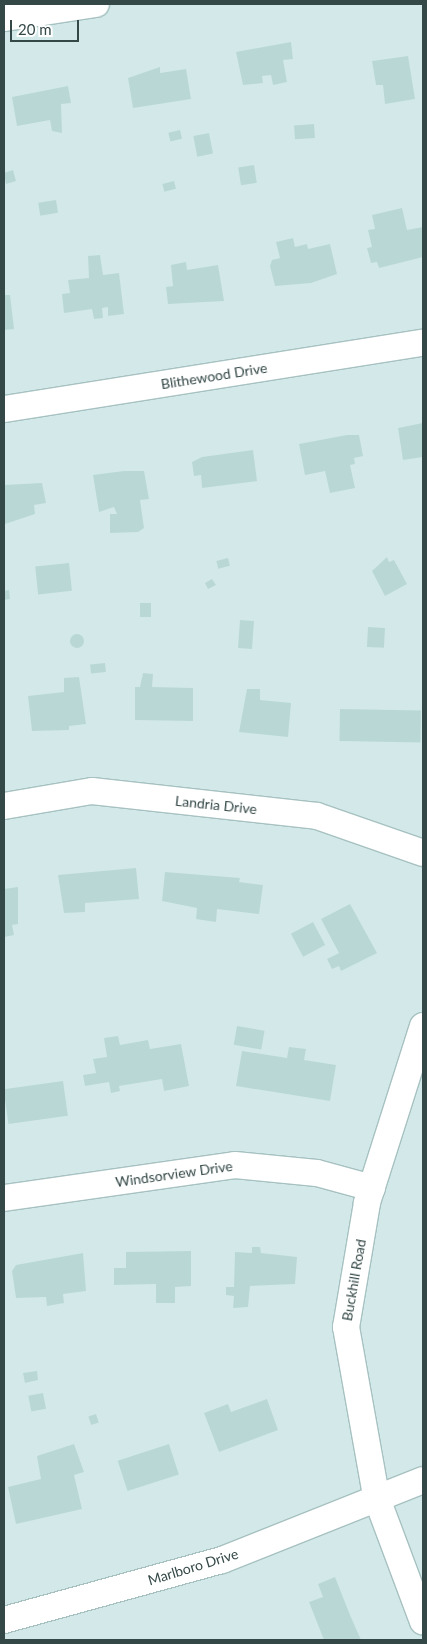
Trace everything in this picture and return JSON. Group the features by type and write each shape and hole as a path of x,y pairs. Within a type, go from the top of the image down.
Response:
{"street":[{"path":"4,18 96,4"},
{"name":"Blithewood Drive","path":"4,409 423,343"},
{"name":"Landria Drive","path":"4,806 92,791 317,816 423,853"},
{"name":"Buckhill Road","path":"423,1026 372,1188 346,1327 376,1496 423,1622"},
{"name":"Windsorview Drive","path":"4,1198 235,1165 318,1173 372,1188"},
{"name":"Marlboro Drive","path":"4,1620 222,1560 376,1496 423,1480"}],"shaded area":[{"path":"4,4 423,4 423,1640 4,1640"}],"building":[{"path":"291,42 293,59 283,60 287,82 273,85 271,75 262,76 263,83 243,85 236,52"},
{"path":"408,56 415,99 385,104 383,85 376,85 372,61"},
{"path":"160,67 160,73 186,69 191,99 133,108 128,78"},
{"path":"68,86 71,103 61,104 62,133 52,131 50,120 17,126 12,97"},
{"path":"314,124 315,138 295,139 294,125"},
{"path":"180,130 182,139 170,141 168,133"},
{"path":"209,133 213,154 197,157 193,136"},
{"path":"254,165 257,183 241,185 238,168"},
{"path":"13,170 16,181 6,184 4,173"},
{"path":"174,181 176,189 164,192 162,184"},
{"path":"56,200 58,213 40,216 38,203"},
{"path":"402,208 407,230 423,227 423,257 379,268 377,262 371,263 367,248 372,247 368,230 375,229 372,215"},
{"path":"293,238 295,247 307,244 308,249 330,244 337,274 311,283 275,286 270,266 272,260 280,258 276,242"},
{"path":"100,255 103,275 119,273 124,314 108,316 108,307 102,308 103,318 94,319 92,309 64,313 62,294 70,293 68,280 89,278 88,256"},
{"path":"186,262 187,270 218,265 224,301 168,304 166,287 173,286 171,265"},
{"path":"4,295 10,295 14,329 4,330"},
{"path":"423,423 423,457 403,460 398,428"},
{"path":"347,435 359,435 363,456 354,458 355,464 350,465 355,488 330,493 325,471 305,475 299,444"},
{"path":"253,450 257,481 202,488 201,475 194,476 192,462 202,457"},
{"path":"124,471 144,471 149,499 140,500 144,528 138,532 110,533 110,514 117,514 114,507 99,512 93,475"},
{"path":"42,483 46,503 34,505 35,514 5,524 4,485"},
{"path":"387,557 389,562 394,560 407,584 385,596 372,571"},
{"path":"228,558 230,566 218,569 216,561"},
{"path":"69,563 72,591 38,594 35,567"},
{"path":"212,579 216,585 208,589 205,583"},
{"path":"9,590 10,599 4,600 4,591"},
{"path":"140,603 151,603 151,617 140,617"},
{"path":"240,620 254,621 252,649 238,648"},
{"path":"368,627 385,628 384,648 367,647"},
{"path":"74,634 80,634 84,641 80,648 74,648 70,644 70,638"},
{"path":"105,663 106,672 91,674 90,665"},
{"path":"143,673 153,674 152,687 193,688 193,721 135,720 135,687 140,687"},
{"path":"79,677 86,724 69,726 69,730 32,731 28,696 64,692 64,678"},
{"path":"247,689 260,689 260,700 291,703 288,737 239,732"},
{"path":"340,709 421,710 420,742 339,741"},
{"path":"136,868 139,899 85,903 85,912 64,913 58,875"},
{"path":"165,872 240,878 239,882 263,885 259,914 217,909 216,922 196,919 197,908 162,901"},
{"path":"18,887 18,924 12,925 14,935 4,937 4,889"},
{"path":"350,904 377,953 341,971 339,966 332,969 327,959 339,953 321,919"},
{"path":"313,922 325,945 303,957 291,934"},
{"path":"237,1026 265,1031 261,1050 234,1045"},
{"path":"118,1036 120,1045 148,1040 150,1049 181,1044 189,1086 164,1091 162,1079 119,1086 120,1091 111,1093 109,1082 85,1086 83,1075 96,1073 93,1059 107,1057 104,1038"},
{"path":"289,1047 306,1049 304,1060 336,1065 330,1101 236,1086 242,1051 287,1058"},
{"path":"63,1081 68,1116 8,1124 4,1089"},
{"path":"252,1247 260,1247 261,1253 297,1257 295,1284 250,1286 248,1307 233,1308 234,1296 226,1295 226,1287 234,1287 235,1252 252,1253"},
{"path":"191,1251 191,1286 175,1287 175,1303 156,1303 156,1284 114,1285 114,1268 126,1268 126,1252"},
{"path":"83,1253 86,1291 63,1294 64,1303 47,1306 46,1297 16,1298 12,1271 16,1265"},
{"path":"37,1371 38,1380 25,1383 23,1373"},
{"path":"43,1393 46,1409 31,1412 28,1396"},
{"path":"267,1399 278,1430 219,1452 204,1413 228,1404 231,1412"},
{"path":"96,1414 99,1423 91,1425 88,1416"},
{"path":"74,1444 84,1472 74,1475 82,1509 16,1524 8,1487 41,1479 37,1456"},
{"path":"169,1444 179,1474 128,1491 118,1461"},
{"path":"335,1577 361,1640 324,1640 309,1602 323,1597 318,1584"}]}
